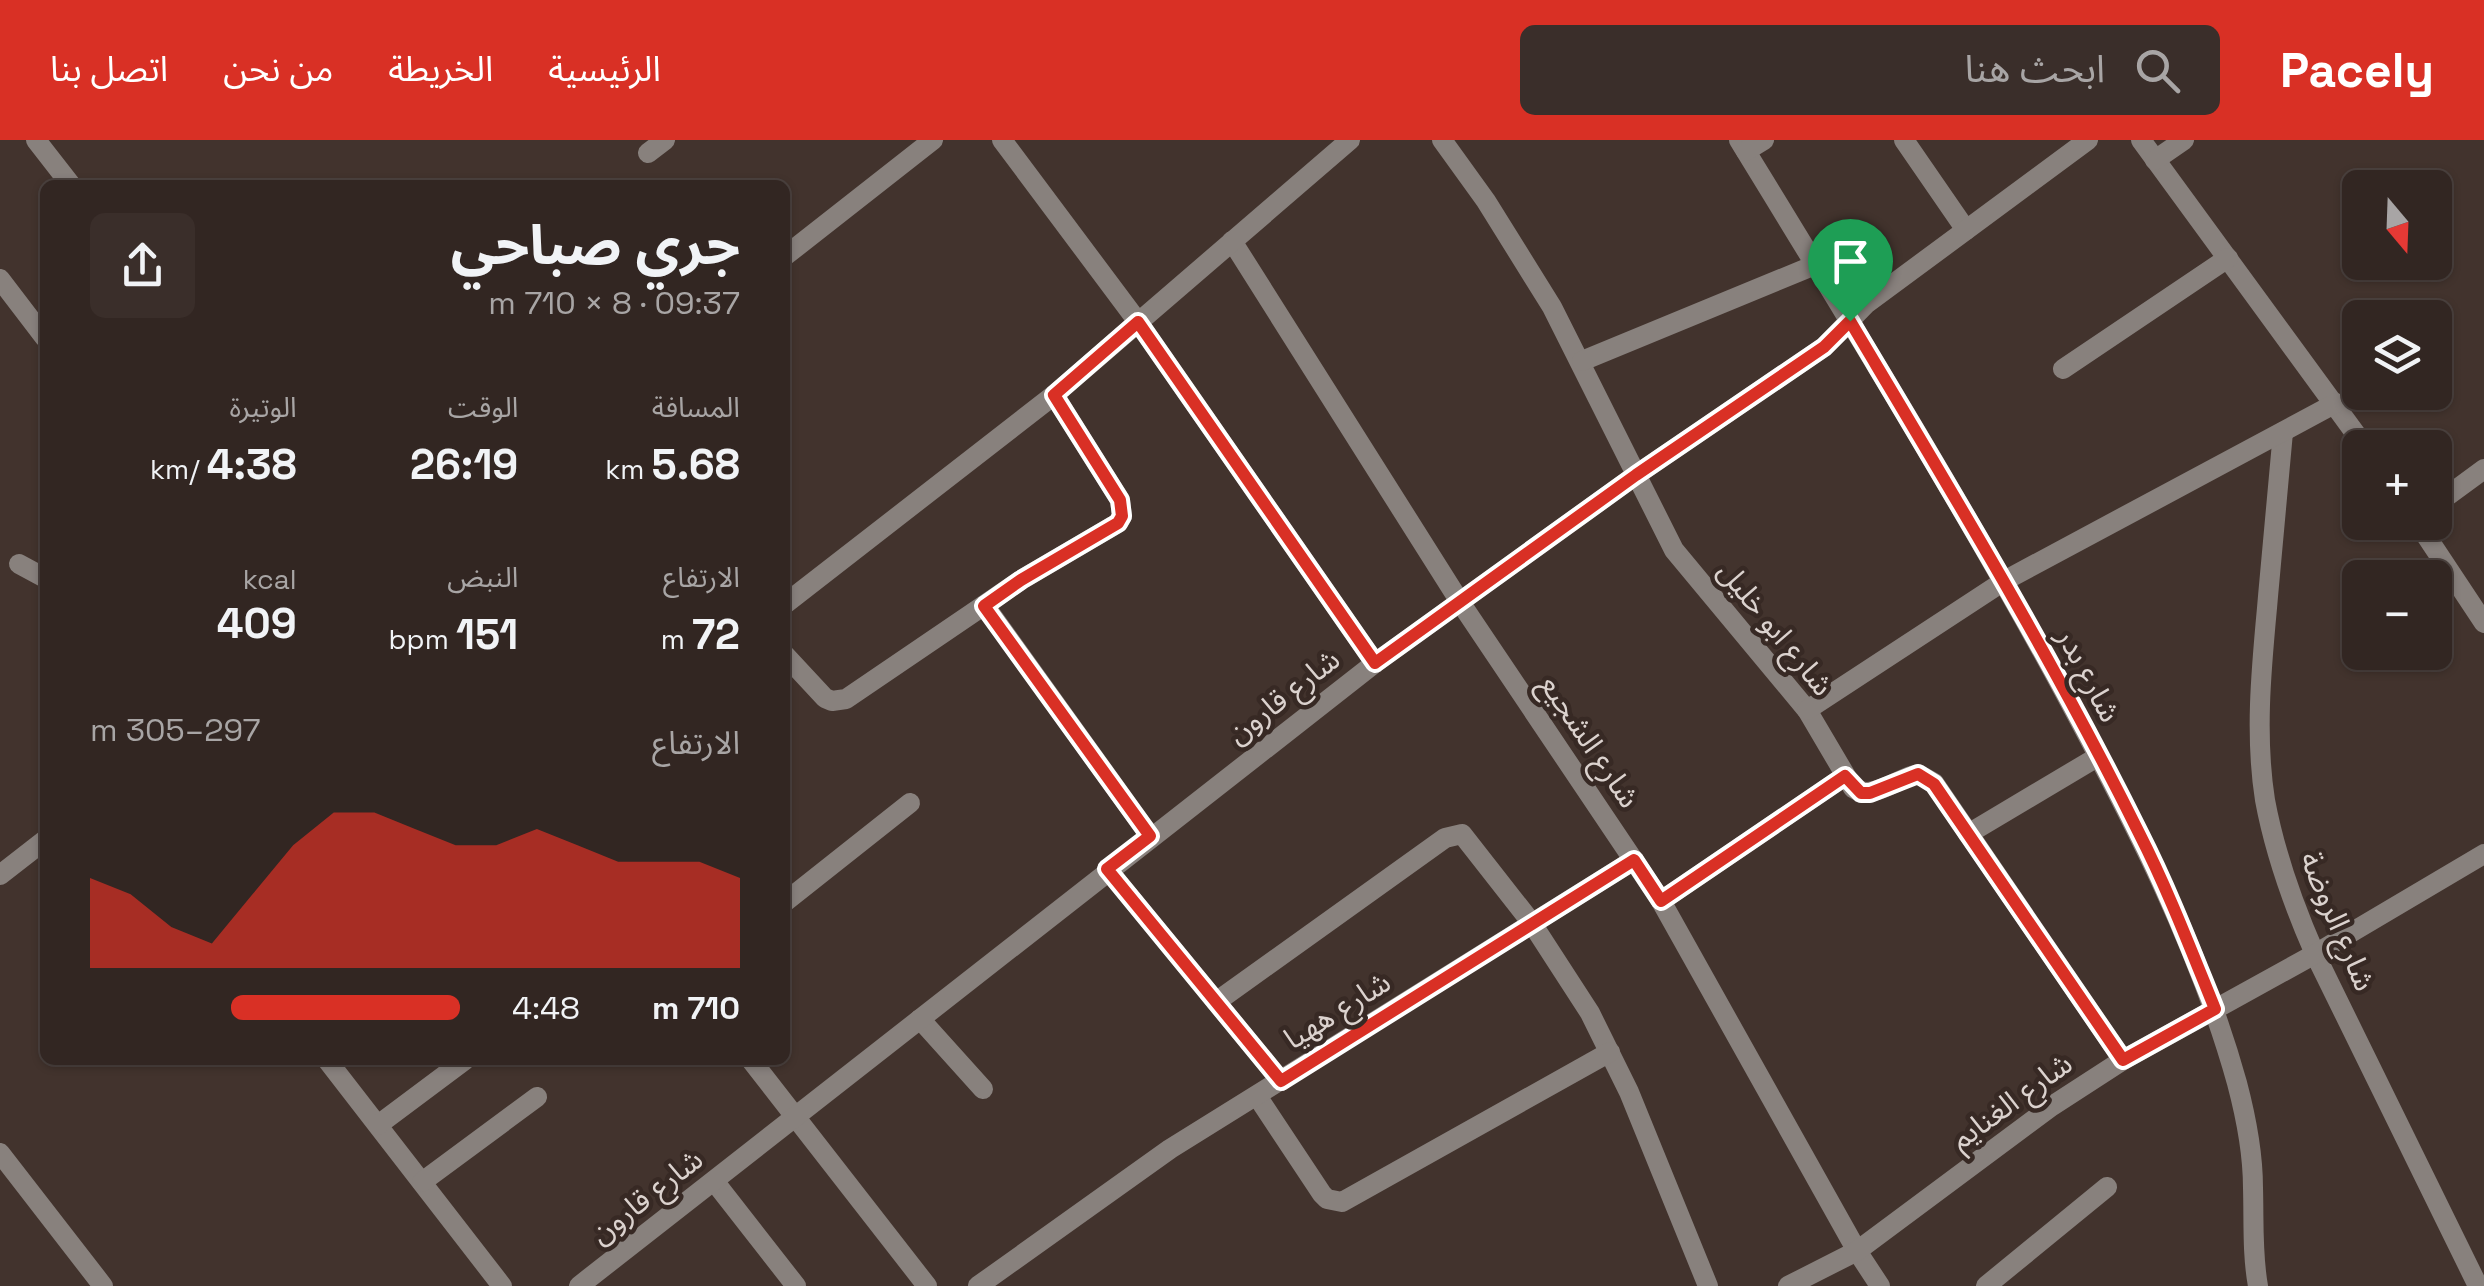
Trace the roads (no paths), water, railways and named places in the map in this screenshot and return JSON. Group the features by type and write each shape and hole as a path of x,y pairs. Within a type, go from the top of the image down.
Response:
{"street":[{"path":"36,140 66,180"},
{"path":"790,252 932,140"},
{"path":"1002,140 1138,322 1375,663"},
{"path":"790,600 1054,395 1350,140"},
{"name":"شارع ابو خليل","path":"1442,140 1520,254 1582,361 1674,550 1807,710 1845,776"},
{"path":"1742,146 1764,140"},
{"path":"1904,140 1966,230"},
{"name":"شارع قارون","path":"579,1286 1375,663 1636,475 1824,347 1866,304 2088,140"},
{"path":"2141,140 2354,430"},
{"path":"2156,160 2184,140"},
{"name":"شارع بدر","path":"1742,146 2004,581 2166,889 2215,1009 2238,1087 2251,1153 2252,1232 2258,1286"},
{"name":"شارع الشجيع","path":"1232,241 1460,602 1661,901 1880,1286"},
{"path":"2063,369 2228,258"},
{"path":"1582,361 1815,266"},
{"path":"0,279 40,331"},
{"path":"790,661 825,698 840,702 1021,580 1118,523 1122,516 1120,500 1054,395"},
{"path":"1807,710 2004,581 2336,403"},
{"name":"شارع الروضة","path":"2283,432 2260,690 2265,798 2276,852 2315,954 2478,1286"},
{"path":"2452,492 2484,468"},
{"path":"2429,540 2484,622"},
{"path":"18,564 40,575"},
{"path":"984,606 1150,836"},
{"path":"1968,834 2099,756"},
{"path":"1661,901 1845,776 1861,793 1870,793 1918,774 1934,784 2123,1060"},
{"path":"790,898 910,804"},
{"path":"1216,1002 1453,834 1462,834 1531,922 1590,1013 1708,1286"},
{"path":"0,875 40,844"},
{"name":"شارع الغنايم","path":"1788,1286 1857,1251 2052,1106 2123,1060 2315,954 2484,854"},
{"name":"شارع ههيا","path":"978,1286 1170,1148 1634,860"},
{"path":"1107,869 1281,1081"},
{"path":"920,1018 983,1089"},
{"path":"1257,1096 1322,1194 1342,1202 1610,1052"},
{"path":"331,1065 502,1286"},
{"path":"378,1125 458,1065"},
{"path":"755,1065 927,1286"},
{"path":"422,1182 536,1097"},
{"path":"0,1153 103,1286"},
{"path":"714,1181 796,1286"},
{"path":"1986,1286 2108,1187"}]}
